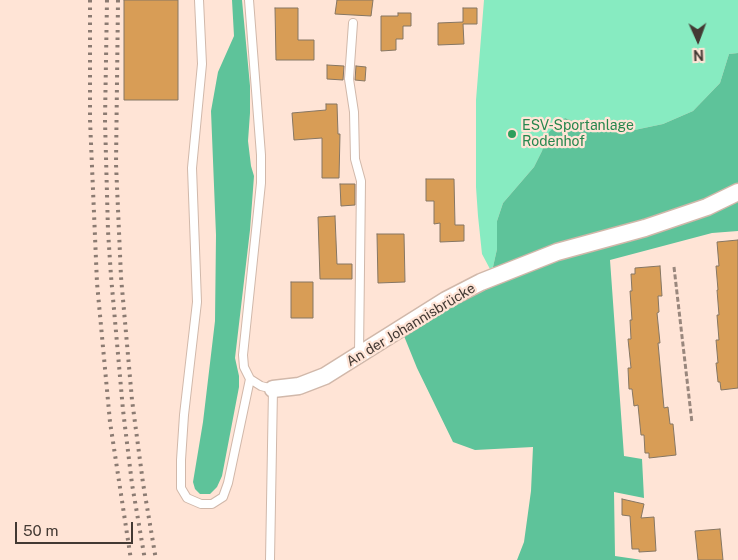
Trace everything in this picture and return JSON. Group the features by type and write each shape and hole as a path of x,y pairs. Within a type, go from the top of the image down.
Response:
{"street":[{"name":"An der Johannisbrücke","path":"273,389 299,386 325,376 446,300 481,282 557,252 645,228 707,207 738,192"}],"lane":[{"path":"199,0 202,64 192,168 197,302 184,415 181,460 181,488 187,498 201,504 212,504 223,497 228,483 250,379"},
{"path":"249,0 261,156 261,183 243,355 244,367 250,379 261,386 273,389 270,560"},
{"path":"353,23 349,79 354,112 355,158 361,181 359,356"}],"path":[{"path":"674,266 692,423"}],"green space":[{"path":"232,0 242,0 250,86 248,141 254,176 250,230 235,358 239,376 239,387 222,476 217,487 210,494 200,494 195,489 193,482 203,422 215,321 216,235 211,111 218,72 234,36"},
{"name":"ESV-Sportanlage Rodenhof","path":"484,0 738,0 738,53 729,54 720,83 693,111 663,124 625,132 596,130 565,118 542,151 534,167 503,203 497,221 497,249 493,267 490,269 482,254 476,187 476,100"},
{"path":"738,53 738,231 712,233 610,260 624,456 642,459 644,498 614,492 615,556 642,560 517,560 524,542 531,491 533,447 475,450 453,442 417,368 404,336 447,309 499,283 493,267 497,249 497,221 503,203 534,167 549,132 565,118 596,130 625,132 663,124 693,111 720,83 729,54"}],"building":[{"path":"124,0 178,0 178,100 124,100"},
{"path":"337,0 373,0 371,16 335,14"},
{"path":"275,8 298,8 298,40 314,40 314,60 276,60"},
{"path":"463,8 477,8 477,24 463,24 464,44 438,45 438,23 463,22"},
{"path":"398,13 411,13 411,26 403,26 403,39 396,39 396,50 381,51 381,16 398,16"},
{"path":"327,65 344,66 343,80 327,79"},
{"path":"356,66 366,67 365,81 355,80"},
{"path":"326,104 337,104 338,134 340,134 339,178 322,178 322,138 294,140 292,113 326,110"},
{"path":"426,179 454,179 455,225 464,225 464,241 440,242 440,223 434,224 434,201 426,201"},
{"path":"340,184 355,184 355,205 341,206"},
{"path":"335,216 337,264 352,264 352,279 320,279 318,217"},
{"path":"377,234 404,234 405,282 378,283"},
{"path":"738,240 738,388 721,390 716,363 718,363 716,340 719,340 716,266 719,266 717,242"},
{"path":"660,266 662,296 658,296 659,312 657,313 660,343 658,343 664,408 668,407 670,424 673,424 676,455 649,458 649,453 645,453 644,435 641,435 638,405 634,406 632,389 629,389 628,368 631,368 628,339 631,339 630,320 632,320 630,291 632,291 631,274 635,274 635,268"},
{"path":"291,282 313,282 313,318 291,318"},
{"path":"622,499 644,504 641,518 654,517 656,551 639,552 639,549 632,549 630,516 622,515"},
{"path":"720,529 723,560 698,560 695,531"}],"railway":[{"path":"90,0 90,120 97,283 110,422 131,560"},
{"path":"107,0 105,120 111,276 123,410 132,484 145,560"},
{"path":"118,0 116,164 121,277 132,400 156,560"}],"place":[{"name":"ESV-Sportanlage Rodenhof","path":"512,134"}]}
